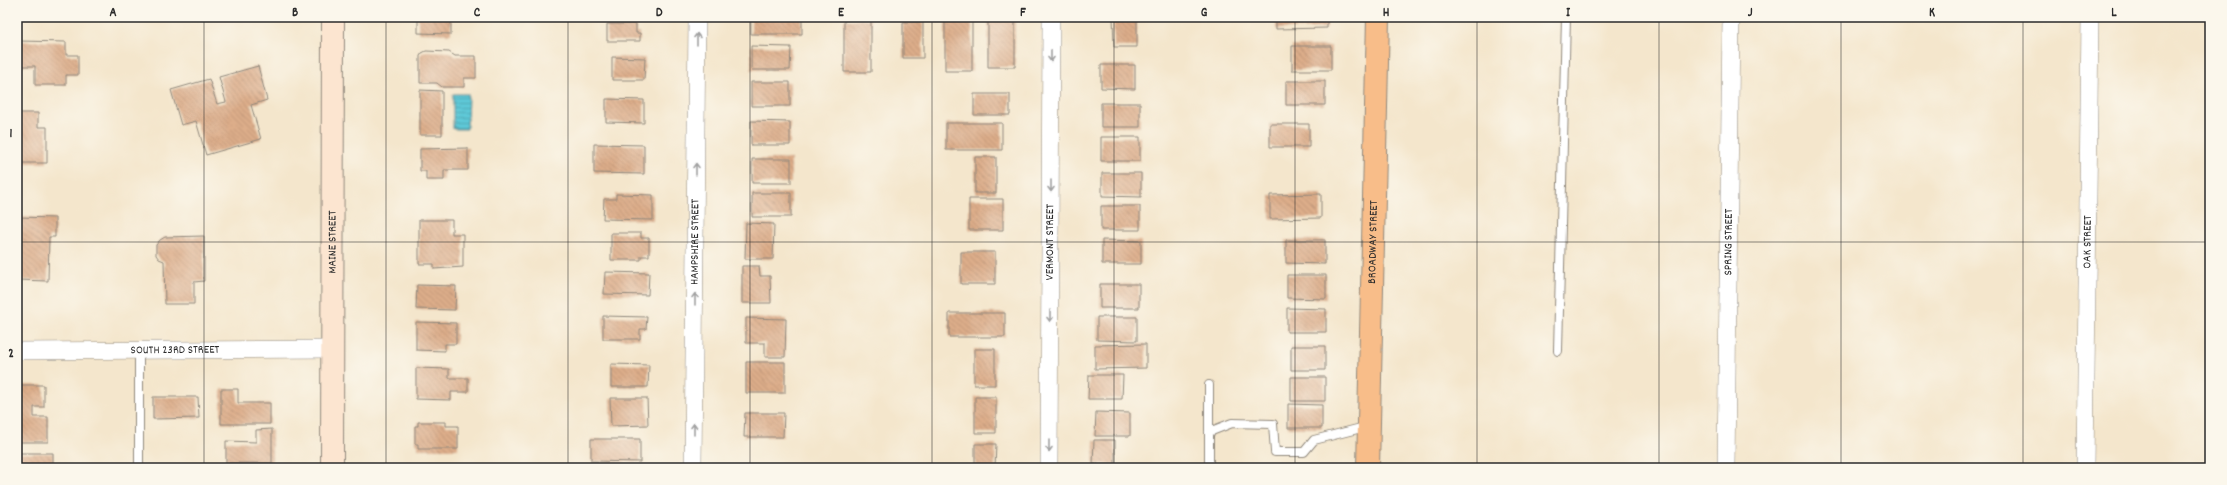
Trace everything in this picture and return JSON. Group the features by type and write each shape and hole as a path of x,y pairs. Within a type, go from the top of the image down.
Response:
{"main road":[{"name":"BROADWAY STREET","path":"1368,468 1378,17"}],"street":[{"name":"MAINE STREET","path":"332,468 333,17"},
{"name":"HAMPSHIRE STREET","path":"693,468 697,17"},
{"name":"VERMONT STREET","path":"1049,468 1051,17"},
{"name":"SPRING STREET","path":"1726,468 1731,17"},
{"name":"OAK STREET","path":"2085,468 2090,17"},
{"name":"SOUTH 23RD STREET","path":"17,351 332,349"}],"lane":[{"path":"1558,351 1566,17"},
{"path":"139,351 139,468"},
{"path":"1209,385 1209,468"},
{"path":"1209,432 1232,422 1273,424 1275,452 1304,452 1314,440 1369,426"}],"water":[{"path":"453,94 468,94 467,129 453,129"}],"building":[{"path":"418,17 451,17 451,34 418,33"},
{"path":"751,17 802,17 802,34 751,34"},
{"path":"988,17 1015,17 1015,67 988,67"},
{"path":"1113,17 1137,17 1137,47 1114,47"},
{"path":"1276,17 1327,17 1327,28 1276,29"},
{"path":"945,18 972,18 972,71 945,71"},
{"path":"871,19 871,72 844,72 844,20"},
{"path":"903,22 923,22 923,58 903,58"},
{"path":"607,24 636,24 636,33 640,33 640,41 607,41"},
{"path":"19,41 66,42 66,55 78,55 78,75 66,75 66,85 35,85 35,66 19,66"},
{"path":"751,46 791,47 790,70 751,70"},
{"path":"1292,46 1331,46 1331,70 1292,70"},
{"path":"426,51 449,52 455,56 476,56 476,78 464,78 464,87 442,87 437,83 420,83 420,56"},
{"path":"612,57 645,58 644,80 612,80"},
{"path":"1101,65 1135,65 1135,89 1101,88"},
{"path":"258,66 267,100 251,105 261,139 206,155 196,121 181,125 171,90 209,79 217,104 226,102 219,77"},
{"path":"1286,81 1325,81 1325,105 1286,105"},
{"path":"751,82 790,82 790,106 751,106"},
{"path":"420,90 442,91 442,135 420,135"},
{"path":"974,94 1010,94 1010,115 974,115"},
{"path":"606,99 644,100 644,123 606,122"},
{"path":"1101,103 1140,103 1140,127 1101,127"},
{"path":"19,113 38,113 38,127 47,127 47,163 18,163"},
{"path":"751,121 790,122 790,145 751,145"},
{"path":"946,123 1002,123 1002,150 946,150"},
{"path":"1270,124 1309,124 1309,147 1270,147"},
{"path":"1101,137 1140,137 1140,161 1101,161"},
{"path":"594,144 644,145 644,174 594,173"},
{"path":"468,148 468,170 444,170 444,180 426,180 426,171 420,171 420,149"},
{"path":"975,157 996,157 996,193 975,193"},
{"path":"752,159 791,159 791,183 752,183"},
{"path":"1102,173 1141,173 1141,197 1102,196"},
{"path":"752,193 791,193 791,217 752,217"},
{"path":"616,194 653,195 653,220 603,219 604,199 616,199"},
{"path":"1321,194 1321,218 1270,219 1270,195"},
{"path":"969,199 1003,199 1003,230 969,230"},
{"path":"1101,206 1140,206 1140,230 1101,230"},
{"path":"17,217 55,218 55,237 49,237 48,281 17,280"},
{"path":"419,220 452,220 452,234 463,234 463,267 434,269 434,264 419,264"},
{"path":"746,223 774,224 773,259 745,259"},
{"path":"611,233 641,233 641,238 649,238 649,256 641,256 641,260 611,260"},
{"path":"204,236 204,281 194,282 194,304 165,304 164,261 159,259 156,255 156,245 165,237"},
{"path":"1102,240 1141,241 1141,264 1102,264"},
{"path":"1286,240 1325,240 1325,264 1286,263"},
{"path":"961,252 995,252 995,284 961,284"},
{"path":"742,266 759,266 760,276 770,276 771,303 742,303"},
{"path":"605,272 649,273 648,295 604,294"},
{"path":"1287,275 1326,275 1326,299 1287,298"},
{"path":"1100,284 1139,284 1139,308 1100,308"},
{"path":"417,285 456,286 455,310 416,309"},
{"path":"1287,308 1326,309 1326,332 1287,332"},
{"path":"949,313 1005,313 1005,337 949,337"},
{"path":"603,316 647,317 646,329 640,329 640,339 603,339"},
{"path":"1097,317 1137,317 1137,341 1097,340"},
{"path":"746,318 786,319 785,357 765,357 765,343 746,343"},
{"path":"416,322 456,323 456,344 445,344 445,351 416,350"},
{"path":"1146,344 1146,368 1095,369 1095,345"},
{"path":"1291,346 1325,346 1325,370 1291,370"},
{"path":"974,349 995,349 995,385 974,385"},
{"path":"746,362 785,362 785,393 746,393"},
{"path":"611,364 649,365 648,387 611,387"},
{"path":"416,368 449,369 449,378 468,378 468,392 451,392 451,400 416,399"},
{"path":"1089,375 1123,375 1122,399 1088,399"},
{"path":"1291,377 1325,377 1325,401 1291,401"},
{"path":"17,385 44,385 44,407 34,407 34,417 48,417 48,442 17,442"},
{"path":"221,389 238,389 238,403 270,403 270,424 221,424"},
{"path":"153,397 198,397 199,418 153,419"},
{"path":"975,397 996,397 996,433 975,433"},
{"path":"610,398 647,398 648,425 611,426"},
{"path":"1288,404 1322,405 1322,428 1288,428"},
{"path":"1096,412 1130,413 1130,436 1095,436"},
{"path":"745,413 784,413 783,437 744,437"},
{"path":"418,422 446,422 446,426 458,426 458,449 418,449 418,444 415,444 415,426 418,426"},
{"path":"272,429 272,463 226,463 226,441 256,442 256,430"},
{"path":"591,439 640,439 640,462 591,461"},
{"path":"1094,440 1115,440 1115,464 1093,464"},
{"path":"975,444 996,444 995,468 975,468"},
{"path":"17,453 53,453 53,468 17,468"},
{"path":"751,466 790,466 790,468 751,468"}]}
